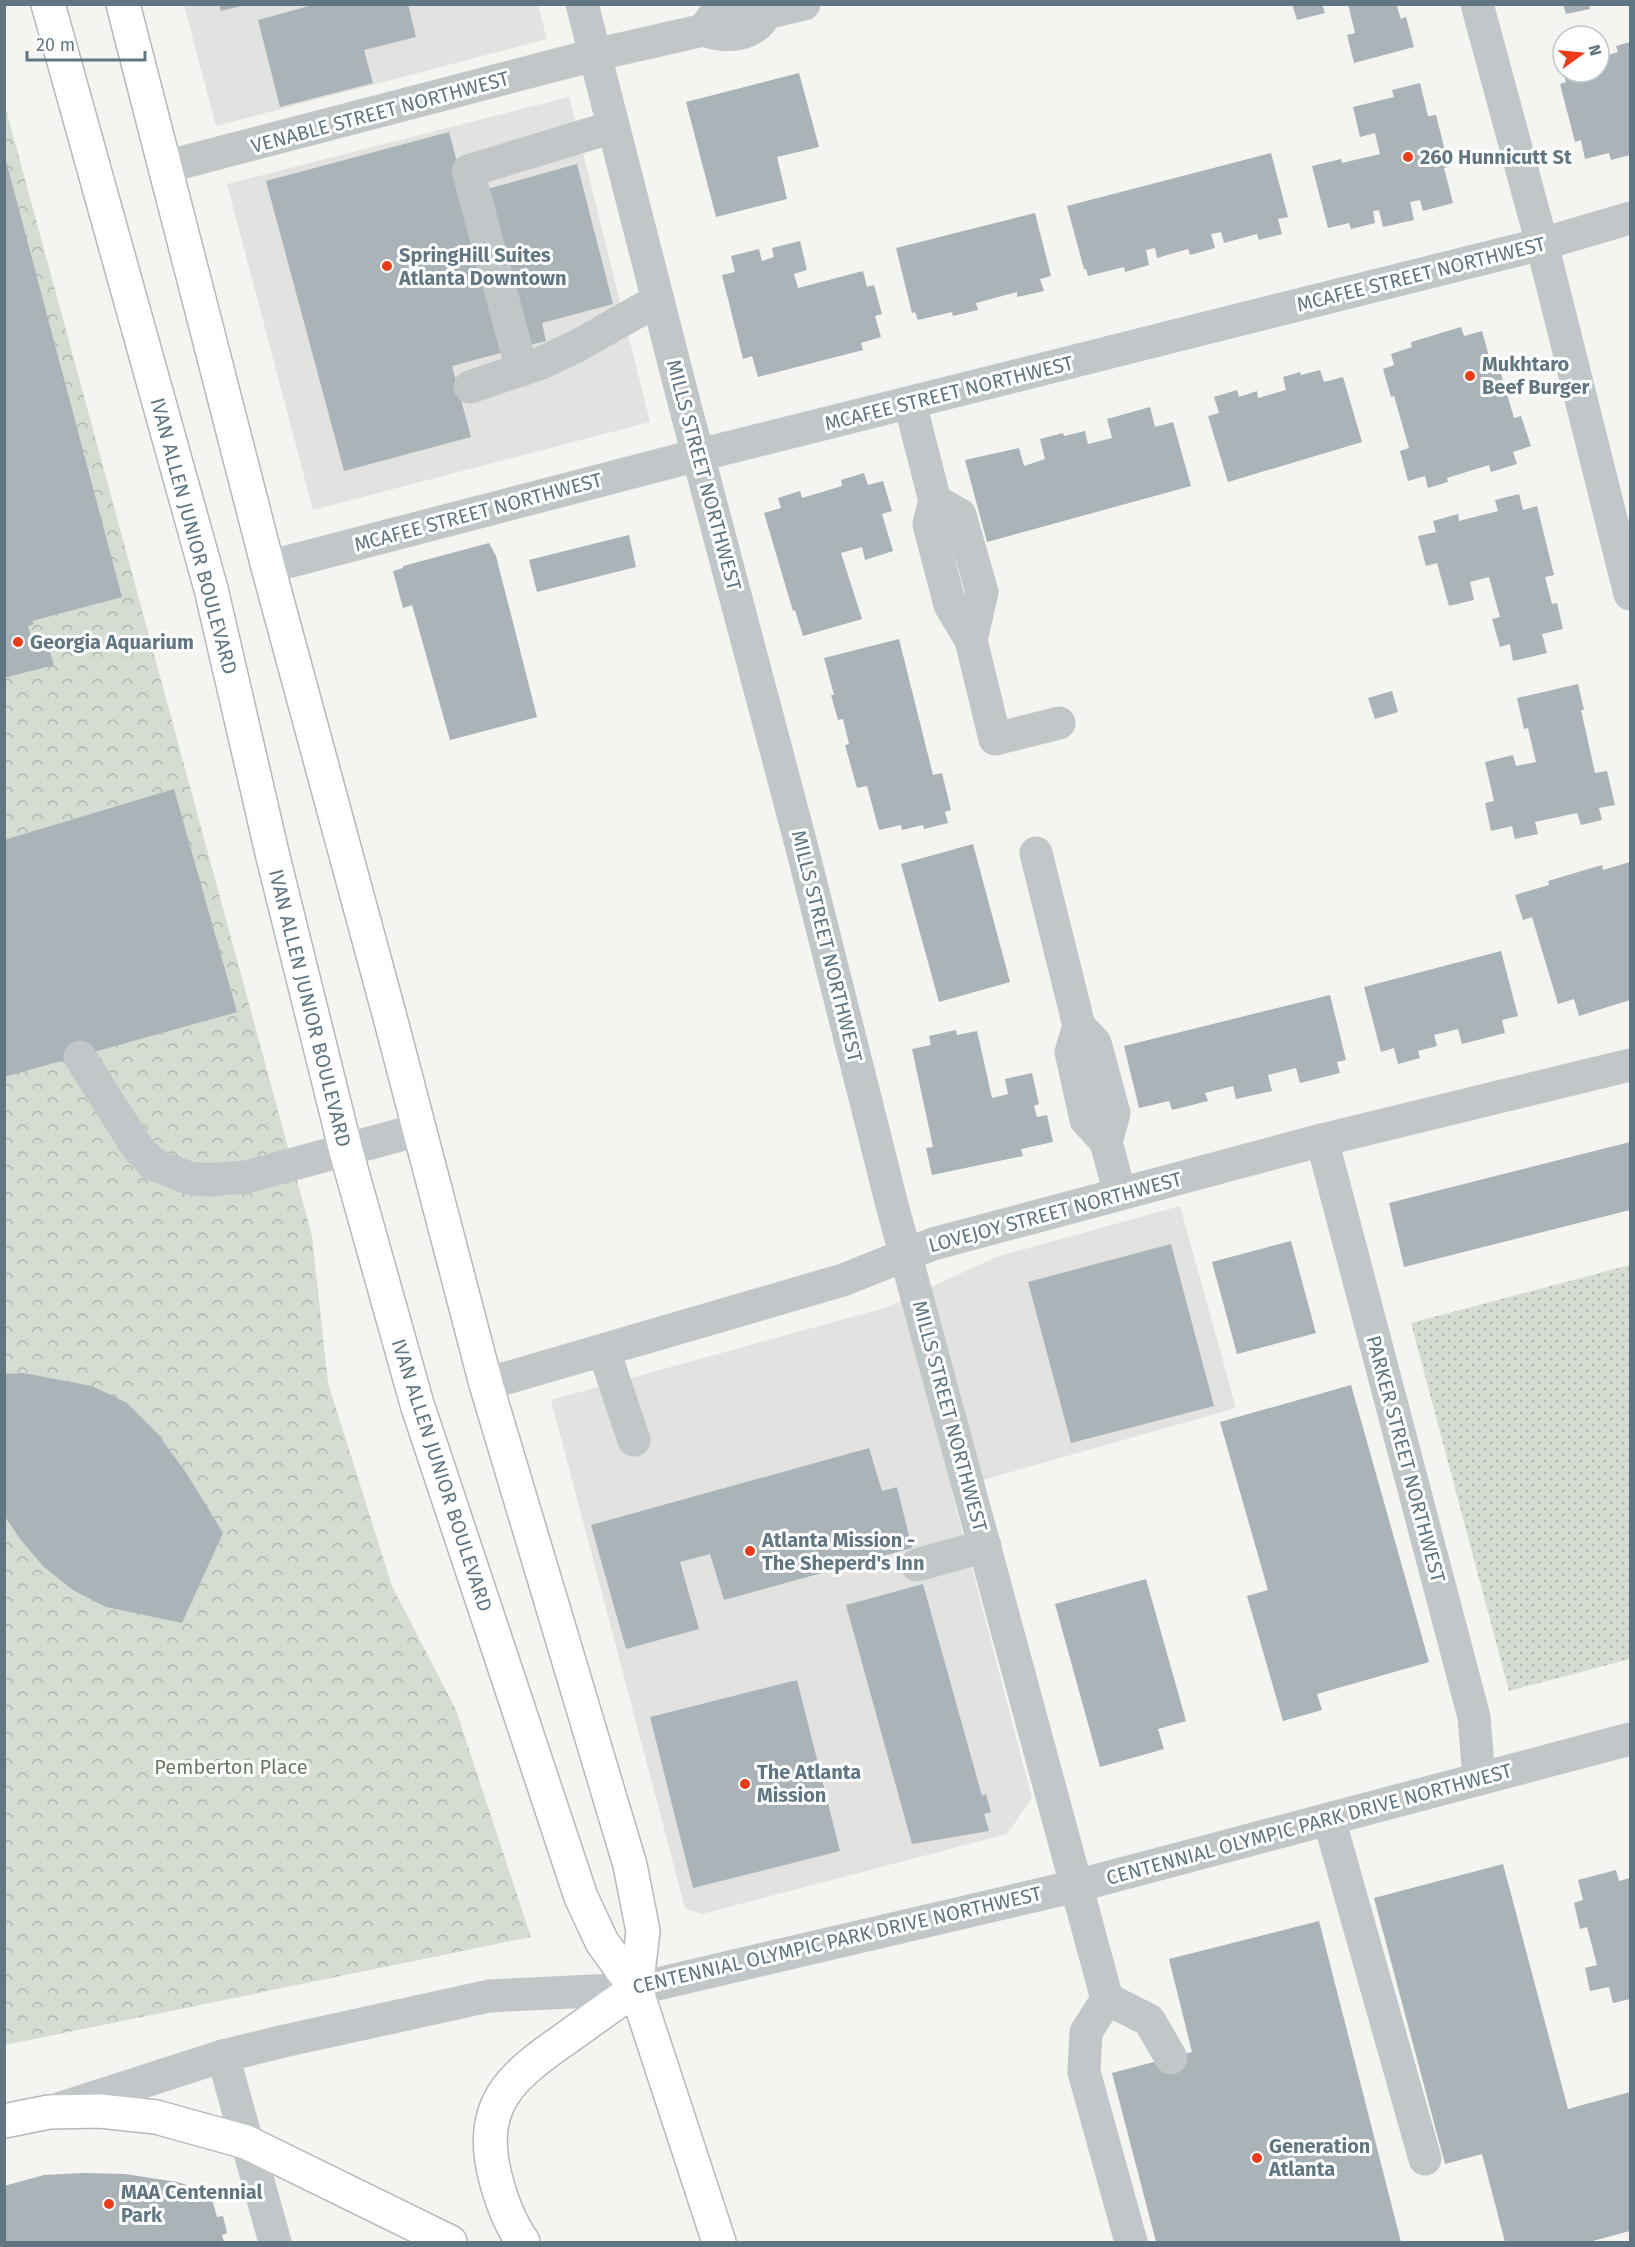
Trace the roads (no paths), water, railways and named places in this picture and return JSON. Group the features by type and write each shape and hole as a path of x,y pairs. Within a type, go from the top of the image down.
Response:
{"main road":[{"name":"IVAN ALLEN JUNIOR BOULEVARD","path":"48,4 211,589 273,857 346,1151 417,1404 581,1897 602,1942 636,1989 719,2242"},
{"name":"IVAN ALLEN JUNIOR BOULEVARD","path":"123,4 268,567 486,1384 630,1865 643,1931 636,1989"},
{"path":"523,2242 513,2227 499,2194 490,2157 490,2131 498,2102 514,2078 532,2062 636,1989"},
{"path":"49,2112 100,2111 156,2117 246,2142 450,2242"},
{"name":"CENTENNIAL OLYMPIC PARK DRIVE NORTHWEST","path":"4,2121 49,2112"}],"street":[{"name":"MILLS STREET NORTHWEST","path":"582,4 906,1254 1107,1999"},
{"name":"VENABLE STREET NORTHWEST","path":"165,167 594,55 704,30 713,17 746,6 755,7 766,13 804,4"},
{"path":"1477,4 1542,244 1630,594"},
{"path":"522,370 468,171 613,127"},
{"name":"MCAFEE STREET NORTHWEST","path":"268,567 699,455 1542,244 1630,218"},
{"path":"470,387 541,363 577,346 658,300"},
{"path":"910,403 935,501 929,524 950,605 971,640 995,739 1059,723"},
{"path":"1036,854 1079,1026 1071,1052 1086,1120 1106,1142 1120,1194"},
{"path":"80,1057 137,1147 153,1164 189,1178 206,1180 246,1177 418,1130"},
{"name":"LOVEJOY STREET NORTHWEST","path":"486,1384 843,1280 933,1244 1322,1140 1630,1065"},
{"name":"PARKER STREET NORTHWEST","path":"1322,1140 1474,1717 1479,1779"},
{"path":"604,1351 634,1440"},
{"path":"917,1565 985,1546"},
{"name":"CENTENNIAL OLYMPIC PARK DRIVE NORTHWEST","path":"49,2112 223,2056 489,1996 636,1989 1076,1886 1630,1739"},
{"path":"1329,1819 1425,2159"},
{"path":"1131,2242 1084,2072 1086,2032 1107,1999 1149,2020 1171,2058"},
{"path":"223,2056 275,2242"}],"place":[{"name":"260 Hunnicutt St","path":"1408,157"},
{"name":"SpringHill Suites Atlanta Downtown","path":"387,266"},
{"name":"Mukhtaro Beef Burger","path":"1470,376"},
{"name":"Georgia Aquarium","path":"18,642"},
{"name":"Atlanta Mission - The Sheperd's Inn","path":"750,1551"},
{"name":"The Atlanta Mission","path":"745,1784"},
{"name":"Generation Atlanta","path":"1257,2158"},
{"name":"MAA Centennial Park","path":"109,2204"}],"park label":[{"name":"Pemberton Place","path":"231,1767"}]}
